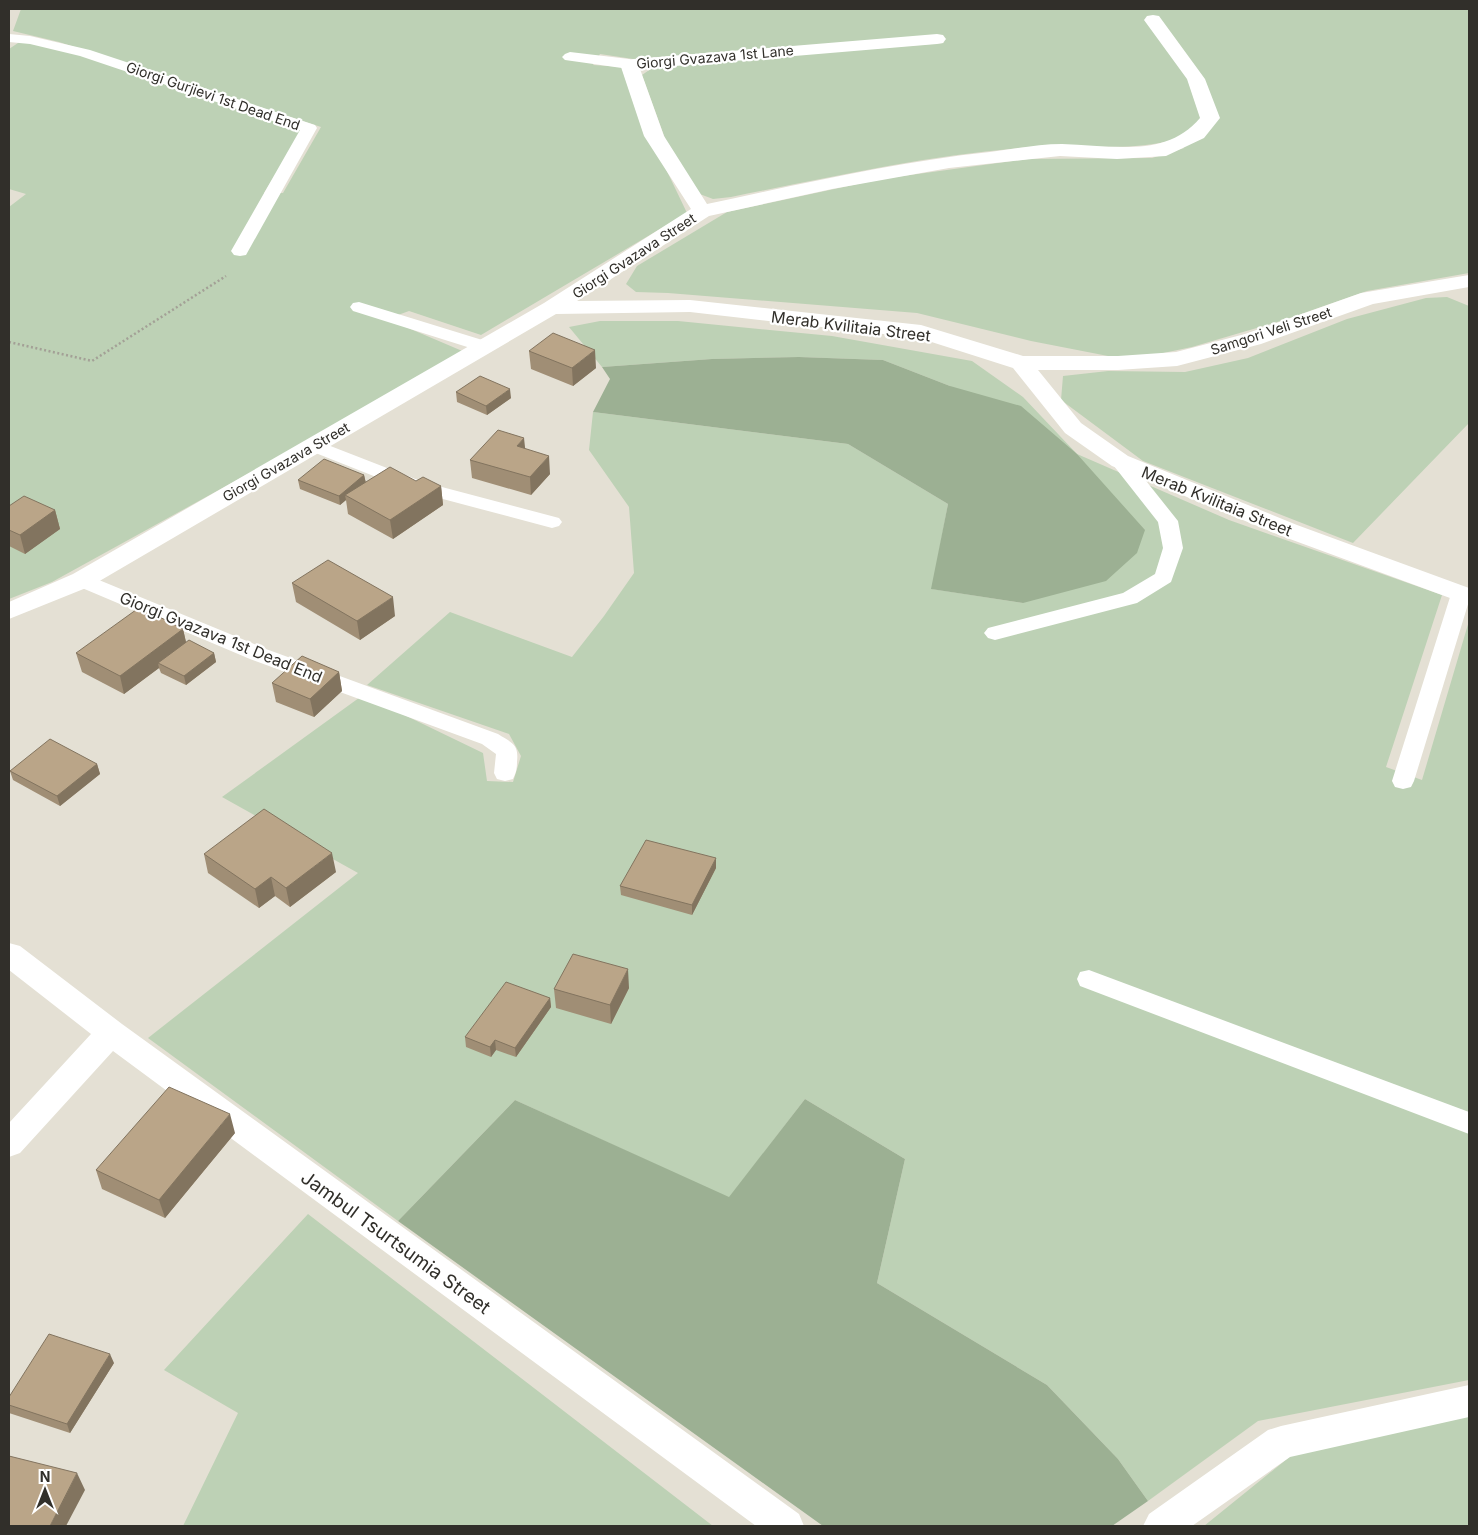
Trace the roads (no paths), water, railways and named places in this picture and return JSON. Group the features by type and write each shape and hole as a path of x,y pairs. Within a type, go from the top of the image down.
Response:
{"street":[{"name":"Giorgi Gvazava Street","path":"9,611 82,580 315,446 552,308 702,211 832,183 949,162 1060,150 1117,153 1166,150 1197,134 1210,118 1196,80 1153,20"},
{"name":"Giorgi Gvazava 1st Lane","path":"702,211 654,136 629,64 937,39"},
{"name":"Samgori Veli Street","path":"1021,363 1118,363 1177,359 1253,339 1370,298 1466,285"},
{"name":"Merab Kvilitaia Street","path":"552,308 690,306 921,332 1021,363 1073,428 1120,461 1288,530 1465,596"},
{"name":"Jambul Tsurtsumia Street","path":"9,954 111,1033 786,1526"},
{"path":"9,1144 111,1033"},
{"path":"1162,1526 1281,1442 1469,1401"}],"lane":[{"name":"Giorgi Gurjievi 1st Dead End","path":"9,38 30,40 85,52 310,128 240,251"},
{"path":"570,57 629,64"},
{"path":"359,307 486,347"},
{"path":"315,446 416,486 552,522"},
{"path":"994,633 1130,598 1164,577 1173,548 1168,521 1120,461"},
{"name":"Giorgi Gvazava 1st Dead End","path":"82,580 258,654 490,739 507,751 506,773"},
{"path":"1403,781 1465,596"},
{"path":"1089,979 1469,1123"}]}
